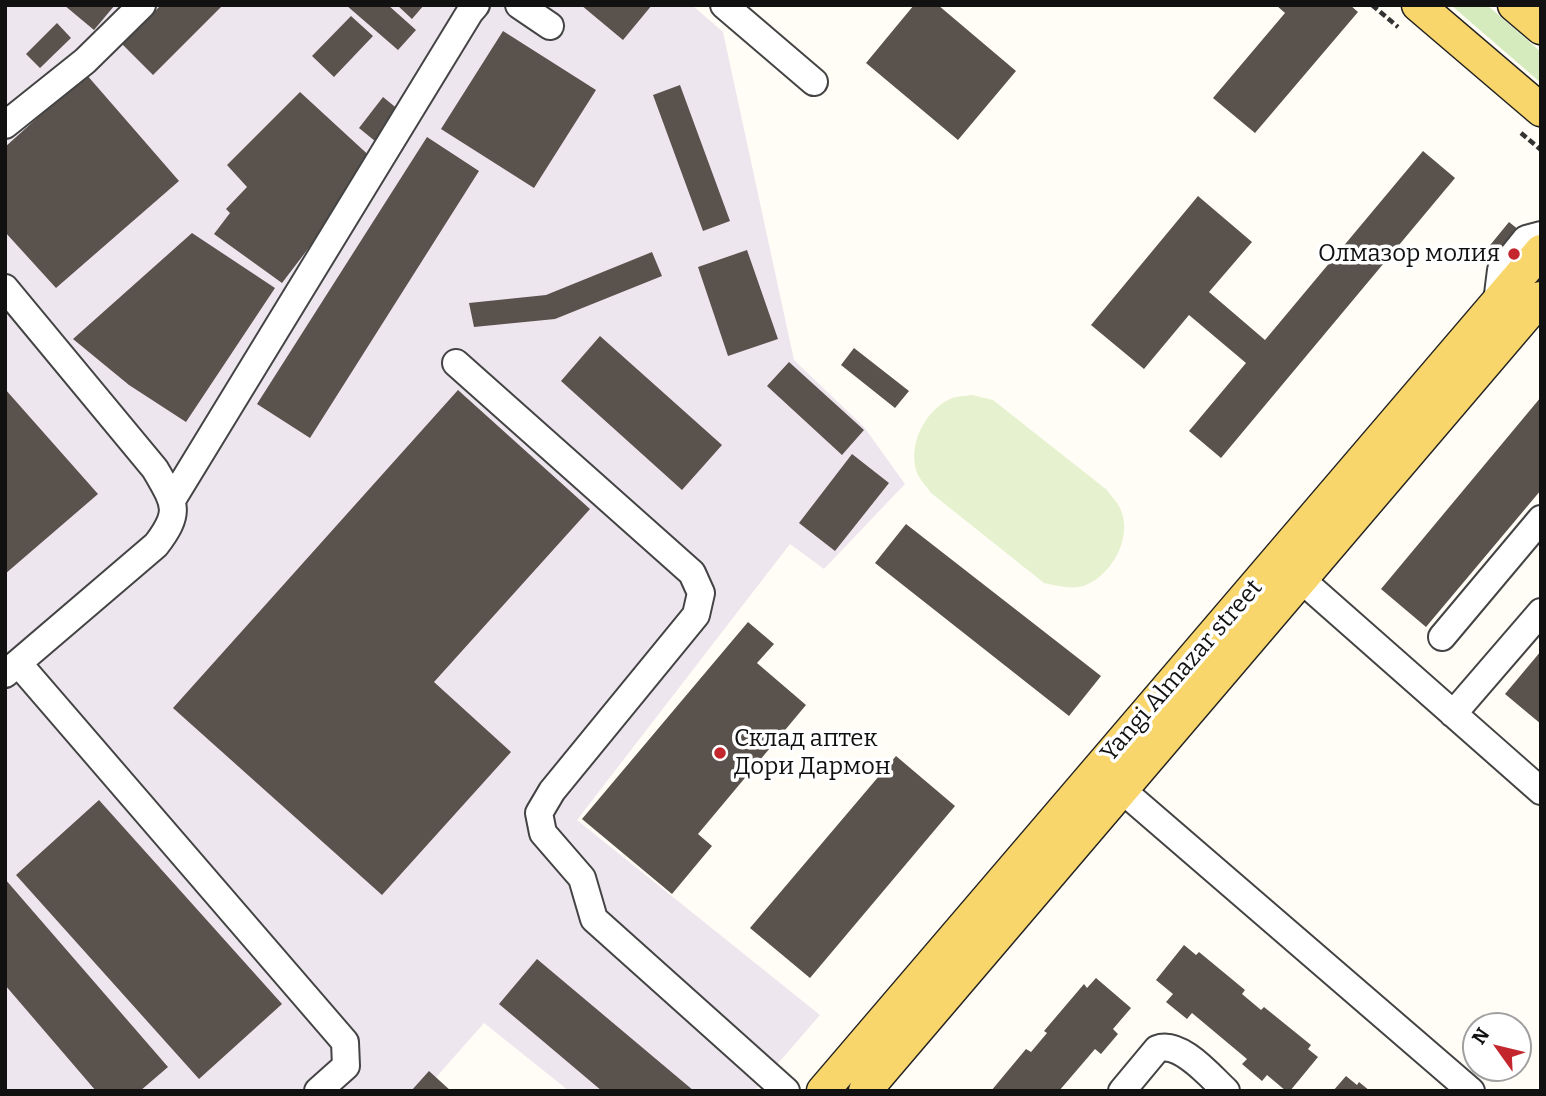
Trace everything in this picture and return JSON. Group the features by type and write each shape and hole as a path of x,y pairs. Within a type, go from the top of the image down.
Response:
{"main road":[{"path":"1418,5 1541,110"},
{"path":"1514,5 1541,28"},
{"name":"Yangi Almazar street","path":"865,1091 1122,790 1497,302 1541,251"},
{"name":"Yangi Almazar street","path":"823,1091 1290,569 1541,298"}],"street":[{"path":"5,125 85,61 142,5"},
{"path":"172,500 476,5"},
{"path":"519,5 550,26"},
{"path":"724,5 814,82"},
{"path":"1497,302 1502,270 1526,239 1541,235"},
{"path":"5,288 155,469 172,500 172,524 156,545 11,669 345,1042 346,1066 317,1091"},
{"path":"456,363 692,573 701,593 696,615 552,791 539,813 543,832 582,878 594,919 786,1091"},
{"path":"1441,637 1541,519"},
{"path":"1290,569 1541,791"},
{"path":"1453,714 1541,612"},
{"path":"1122,790 1471,1091"},
{"path":"1122,1091 1157,1049 1166,1046 1178,1049 1226,1091"}],"shaded area":[{"path":"5,5 692,5 723,32 794,360 864,427 905,484 824,569 790,544 577,820 820,1015 754,1091 569,1091 484,1023 424,1091 5,1091"}],"green space":[{"path":"1451,5 1487,5 1541,52 1541,83"},
{"path":"972,395 993,400 1107,490 1120,508 1124,530 1119,552 1106,571 1088,584 1066,587 1044,583 931,493 921,480 914,453 925,421 932,412 950,399"}],"building":[{"path":"64,5 115,5 94,30"},
{"path":"161,5 223,5 153,75 122,44"},
{"path":"346,5 388,5 416,30 398,50"},
{"path":"397,5 424,5 412,19"},
{"path":"581,5 652,5 623,40"},
{"path":"914,5 938,5 1016,71 958,140 866,63"},
{"path":"1276,5 1350,5 1358,12 1255,133 1213,98 1285,13"},
{"path":"351,16 373,36 334,77 312,56"},
{"path":"57,23 71,38 40,68 26,54"},
{"path":"503,31 596,90 534,188 441,129"},
{"path":"86,74 179,181 56,288 5,232 5,147"},
{"path":"680,85 730,221 703,231 653,95"},
{"path":"300,92 375,161 282,283 214,234 230,213 226,209 247,187 227,165"},
{"path":"383,97 405,115 381,146 359,128"},
{"path":"427,137 479,171 310,438 257,404"},
{"path":"1423,151 1455,178 1221,458 1189,431 1246,363 1189,315 1144,369 1091,325 1198,196 1252,242 1209,292 1265,340"},
{"path":"1509,222 1519,230 1492,263 1482,255"},
{"path":"192,233 275,288 186,422 129,385 73,339"},
{"path":"747,250 778,339 728,356 698,267"},
{"path":"652,252 662,276 555,319 474,327 469,303 546,295"},
{"path":"600,336 722,445 682,490 561,381"},
{"path":"854,348 909,391 895,408 841,365"},
{"path":"789,362 864,430 842,455 767,386"},
{"path":"5,389 98,494 5,574"},
{"path":"458,390 590,509 434,682 511,752 382,895 173,708"},
{"path":"1541,397 1541,490 1426,627 1381,589"},
{"path":"852,454 889,483 835,551 799,523"},
{"path":"906,524 1101,676 1069,716 875,563"},
{"path":"748,622 774,644 757,663 806,705 698,834 712,846 672,894 582,819"},
{"path":"1541,651 1541,724 1505,694"},
{"path":"896,756 955,806 810,978 750,928"},
{"path":"99,800 282,1004 199,1079 16,875"},
{"path":"5,879 168,1067 140,1091 96,1091 5,985"},
{"path":"1184,945 1196,955 1199,952 1245,990 1242,994 1261,1010 1264,1007 1311,1045 1308,1049 1318,1057 1290,1091 1286,1091 1267,1075 1262,1081 1242,1064 1247,1059 1192,1013 1187,1019 1166,1002 1173,994 1156,980"},
{"path":"537,959 694,1091 602,1091 499,1004"},
{"path":"1096,978 1131,1008 1113,1029 1118,1034 1101,1054 1095,1049 1059,1091 991,1091 1026,1049 1031,1052 1047,1033 1044,1031 1084,984 1087,988"},
{"path":"429,1071 451,1091 411,1091"},
{"path":"1346,1076 1357,1085 1359,1082 1370,1091 1333,1091"}],"place":[{"name":"Олмазор молия","path":"1514,254"},
{"name":"Склад аптек Дори Дармон","path":"720,753"}]}
